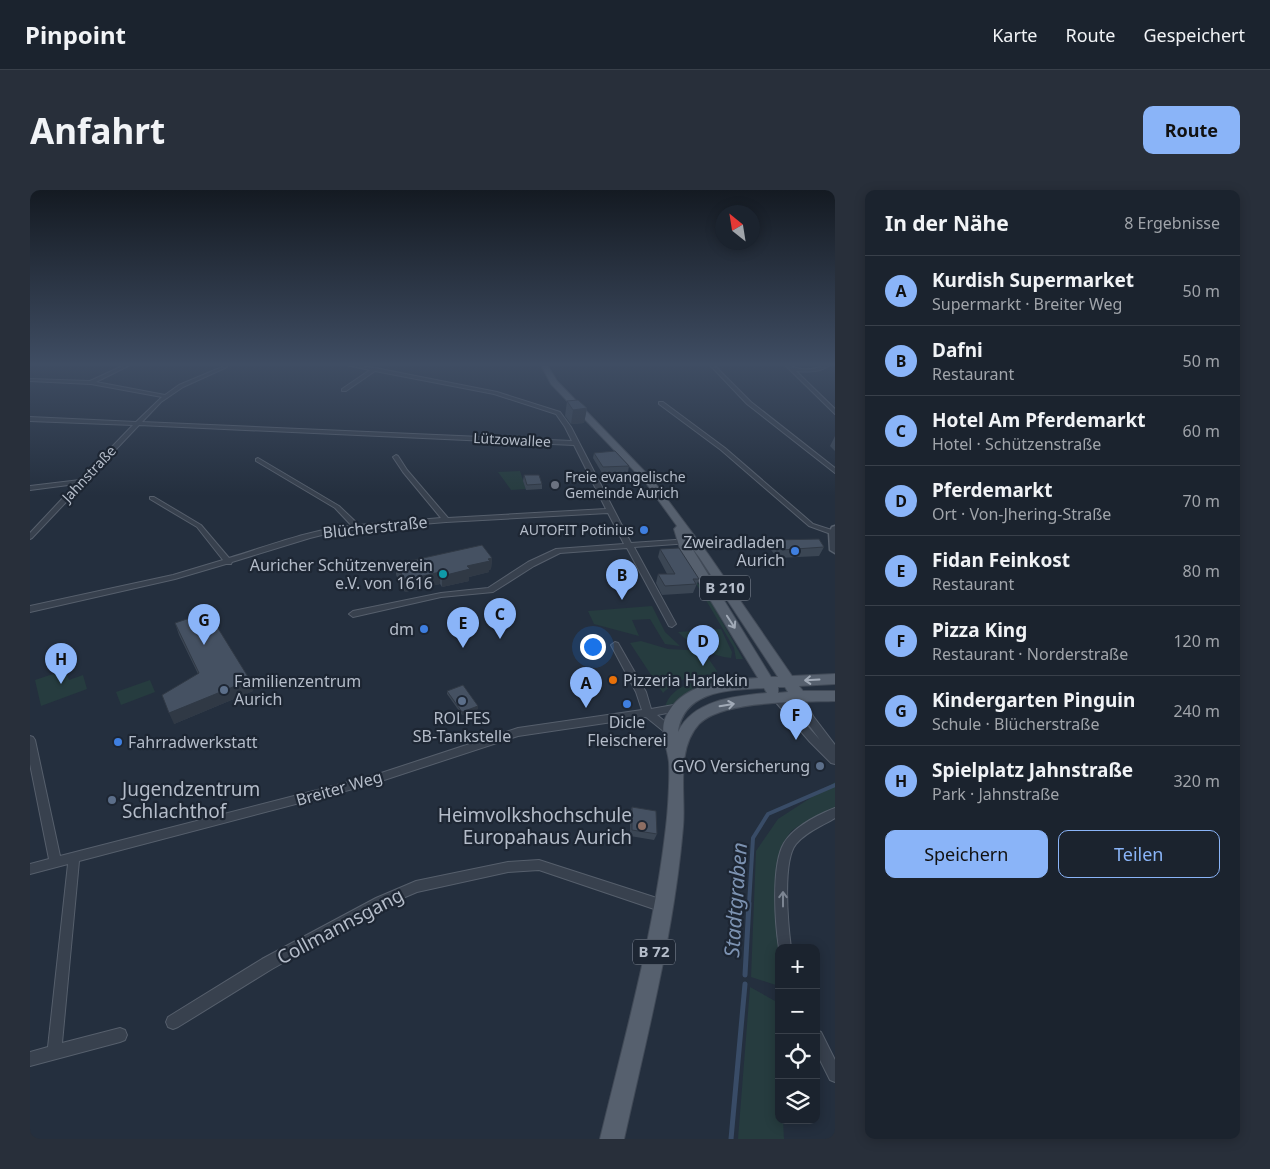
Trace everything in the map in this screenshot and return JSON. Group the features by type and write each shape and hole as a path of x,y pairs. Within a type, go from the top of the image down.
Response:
{"main road":[{"name":"B 210","path":"578,407 649,481 677,519 778,699"},
{"name":"B 210","path":"688,541 789,681 798,698"},
{"path":"670,731 679,708 696,695 712,688 835,679"},
{"name":"B 72","path":"676,762 687,729 702,714 720,706 778,699 835,696"},
{"name":"B 72","path":"612,1139 663,906 673,845 676,762 670,731"}],"street":[{"name":"Jahnstraße","path":"31,534 153,407"},
{"path":"542,407 560,415 672,624"},
{"path":"668,407 723,448 811,525 834,531 835,550"},
{"path":"754,407 835,471"},
{"name":"Lützowallee","path":"30,419 575,443"},
{"path":"396,457 405,471 446,520"},
{"path":"258,460 338,507 357,527"},
{"path":"30,488 81,482"},
{"path":"152,498 199,526 228,562"},
{"name":"Blücherstraße","path":"30,609 139,586 228,562 308,536 357,527 610,510"},
{"path":"353,614 440,595 490,590 530,564 559,551 688,541"},
{"path":"615,645 641,692 648,713 670,731"},
{"path":"798,698 809,718 835,752"},
{"path":"778,699 813,739 835,760"},
{"name":"Breiter Weg","path":"30,869 372,780 518,732 679,708"},
{"path":"30,740 56,862"},
{"path":"784,944 783,880 787,848 802,831 835,813"},
{"path":"54,1053 74,859"},
{"name":"Collmannsgang","path":"173,1022 267,964 380,902 416,887 508,867 539,866 663,906"},
{"path":"30,1059 120,1035"},
{"path":"820,1045 835,1075"}],"green space":[{"path":"520,471 526,489 511,490 498,472"},
{"path":"690,573 709,598 743,659 736,659 734,648"},
{"path":"652,606 665,632 680,646 665,644 650,619 632,620 639,636 594,624 588,611"},
{"path":"721,629 732,652 731,658 702,650 678,632"},
{"path":"641,641 668,649 688,650 708,658 717,671 716,674 687,678 663,693 630,643"},
{"path":"65,670 69,680 83,675 87,689 41,706 35,680"},
{"path":"722,678 725,681 694,690 665,707 674,693 688,684"},
{"path":"150,680 155,692 121,705 116,692"},
{"path":"835,782 835,809 794,829 787,838 782,851 778,867 777,885 781,944 775,944 775,985 751,977 756,851 778,819"},
{"path":"750,987 775,1001 775,1124 783,1124 784,1139 738,1139"}],"building":[{"path":"571,407 587,408 573,410"},
{"path":"615,451 629,466 603,467 594,453"},
{"path":"524,475 539,475 542,484 527,485"},
{"path":"819,539 824,547 782,550 774,540"},
{"path":"482,545 492,558 488,559 490,561 467,566 470,569 442,576 440,572 405,580 396,564"},
{"path":"679,548 699,579 693,579 696,584 665,586 658,574 675,574 660,549"},
{"path":"208,612 250,680 169,713 162,695 199,673 175,623"},
{"name":"ROLFES SB-Tankstelle","path":"463,685 478,706 462,712 447,691"},
{"name":"Heimvolkshochschule Europahaus Aurich","path":"632,807 656,811 657,834 632,830"}],"waterway":[{"name":"Stadtgraben","path":"749,904 753,838 768,814 835,785"},
{"name":"Stadtgraben","path":"745,975 749,903"},
{"name":"Stadtgraben","path":"731,1139 745,984"}],"place":[{"name":"Freie evangelische Gemeinde Aurich","path":"555,485"},
{"name":"AUTOFIT Potinius","path":"644,530"},
{"name":"Zweiradladen Aurich","path":"795,551"},
{"name":"Auricher Schützenverein e.V. von 1616","path":"443,574"},
{"name":"Dafni","path":"622,600"},
{"name":"dm","path":"424,629"},
{"name":"Hotel Am Pferdemarkt","path":"500,639"},
{"name":"Kindergarten Pinguin","path":"204,645"},
{"name":"Fidan Feinkost","path":"463,648"},
{"name":"Pferdemarkt","path":"703,666"},
{"name":"Pizzeria Harlekin","path":"613,680"},
{"name":"Spielplatz Jahnstraße","path":"61,684"},
{"name":"Familienzentrum Aurich","path":"224,690"},
{"name":"ROLFES SB-Tankstelle","path":"462,701"},
{"name":"Dicle Fleischerei","path":"627,704"},
{"name":"Kurdish Supermarket","path":"586,708"},
{"name":"Pizza King","path":"796,740"},
{"name":"Fahrradwerkstatt","path":"118,742"},
{"name":"GVO Versicherung","path":"820,766"},
{"name":"Jugendzentrum Schlachthof","path":"112,800"},
{"name":"Heimvolkshochschule Europahaus Aurich","path":"642,826"}]}
